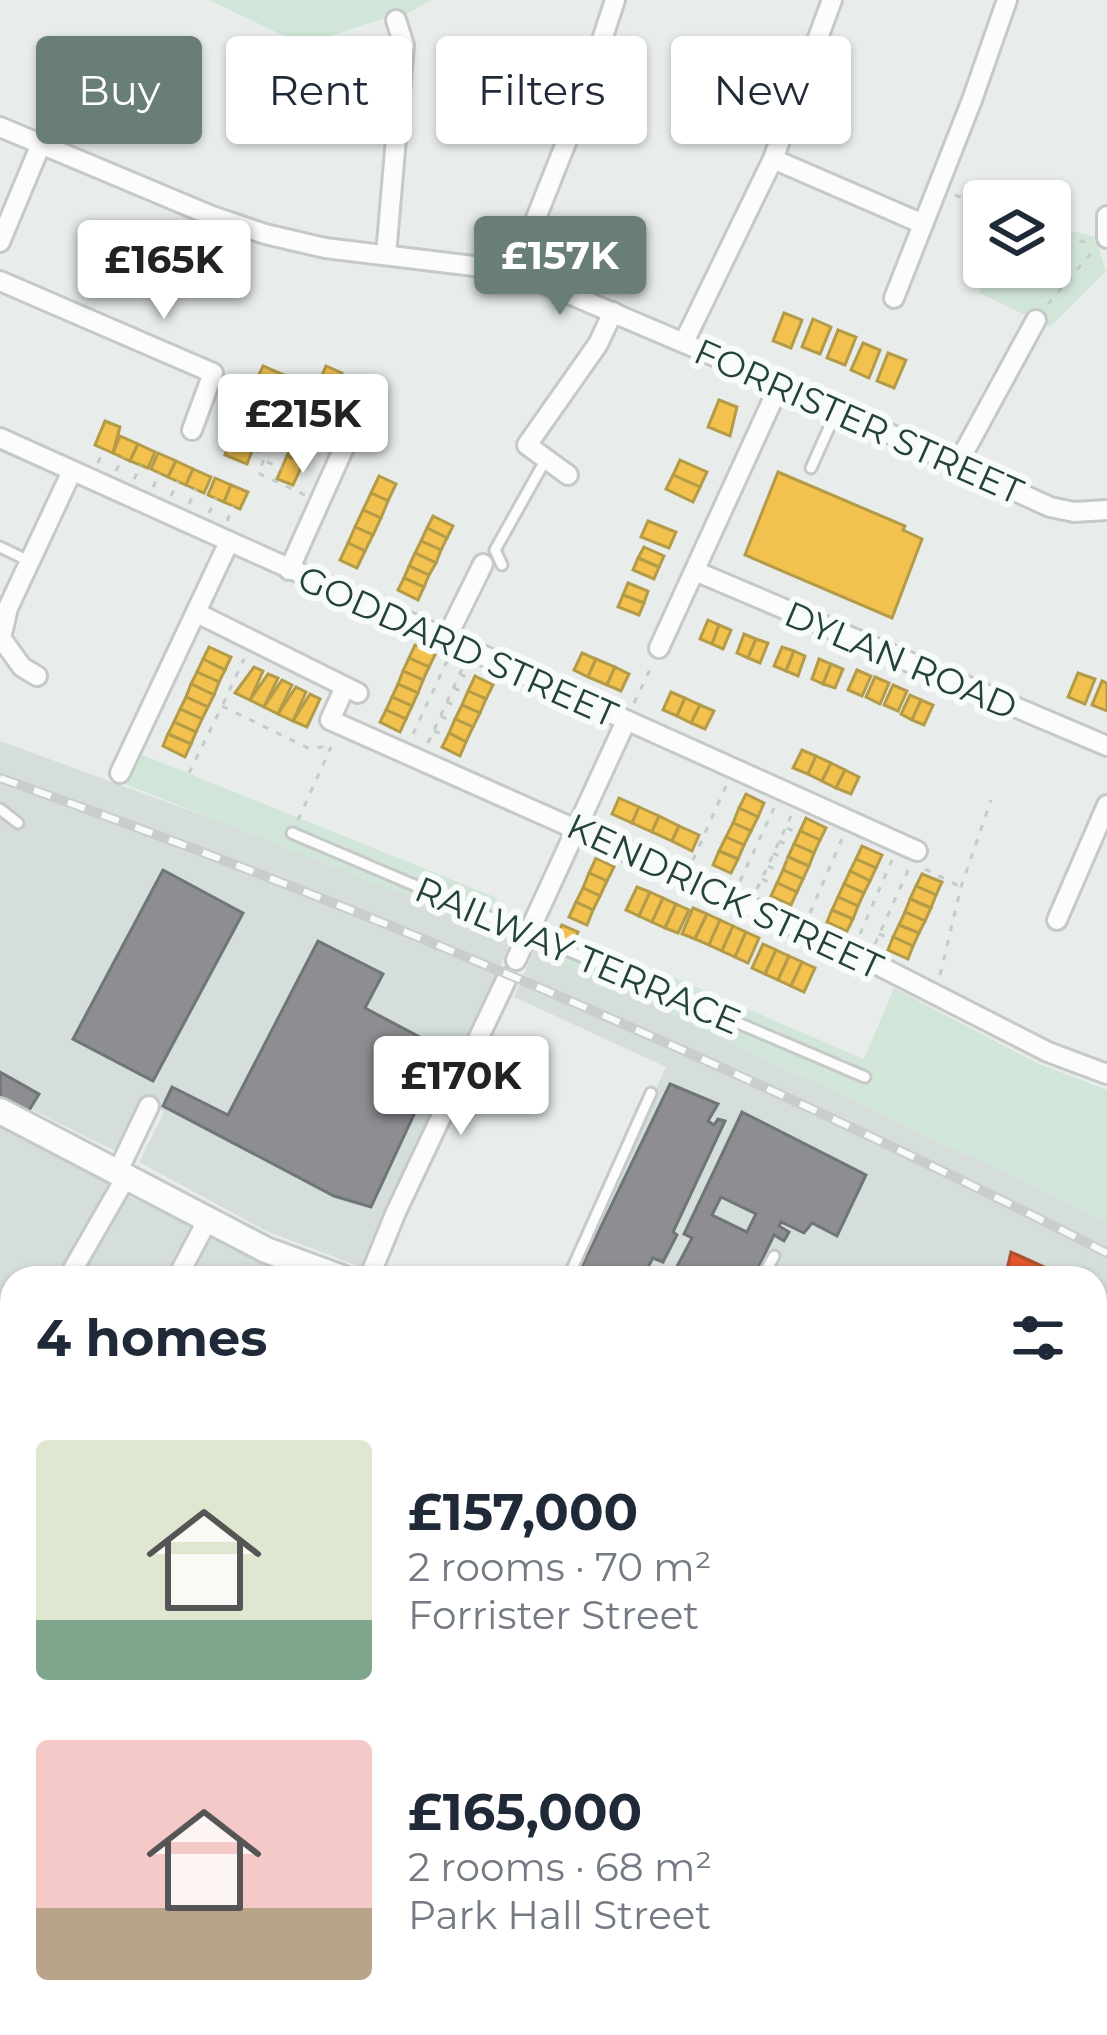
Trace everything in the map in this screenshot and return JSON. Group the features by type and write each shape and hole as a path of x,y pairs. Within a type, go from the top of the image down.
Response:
{"street":[{"path":"515,272 579,110 615,0"},
{"path":"684,342 773,158 832,0"},
{"path":"893,298 1007,0"},
{"path":"386,254 413,45 396,20"},
{"name":"FORRISTER STREET","path":"0,127 36,142"},
{"path":"0,242 41,144"},
{"name":"FORRISTER STREET","path":"41,144 239,226 325,248 515,272 614,311 1050,507 1074,512 1107,510"},
{"path":"773,158 923,224"},
{"path":"1097,240 1107,216"},
{"path":"0,280 213,373 192,430"},
{"path":"568,475 527,445 598,344 614,311"},
{"path":"957,465 1036,320"},
{"path":"659,648 780,384"},
{"path":"289,570 364,403"},
{"name":"GODDARD STREET","path":"0,438 228,532 289,570 447,648 626,721 908,847"},
{"path":"37,676 22,668 1,639 8,608 72,471"},
{"path":"120,773 121,748 197,613 228,532"},
{"path":"447,648 492,564"},
{"name":"DYLAN ROAD","path":"695,572 1107,746"},
{"path":"197,613 352,690 330,721 340,725 332,745"},
{"path":"374,1266 626,721"},
{"name":"KENDRICK STREET","path":"340,725 860,956 1048,1052 1107,1074"},
{"path":"1058,920 1107,805"},
{"path":"74,1266 121,1175 149,1106"},
{"path":"0,1111 294,1266"},
{"path":"183,1266 208,1219"}],"lane":[{"path":"811,468 836,410"},
{"path":"492,564 495,550 547,459"},
{"path":"0,548 29,561"},
{"path":"0,808 18,823"},
{"name":"RAILWAY TERRACE","path":"292,833 865,1077"},
{"path":"573,1266 651,1093"},
{"path":"769,1266 774,1256"}],"path":[{"path":"937,188 963,198"},
{"path":"1036,320 1092,253 1107,247"},
{"path":"314,488 310,497 258,473 299,378 322,376"},
{"path":"280,386 312,399"},
{"path":"331,440 322,434 342,392 364,403"},
{"path":"274,399 288,405"},
{"path":"269,411 302,423"},
{"path":"264,424 277,430"},
{"path":"258,437 292,446"},
{"path":"98,463 104,448"},
{"path":"253,450 282,468"},
{"path":"116,471 123,457"},
{"path":"134,479 141,465"},
{"path":"153,487 160,473"},
{"path":"171,496 178,482"},
{"path":"189,504 196,489"},
{"path":"209,513 216,498"},
{"path":"228,532 233,506"},
{"path":"189,773 253,640"},
{"path":"412,756 418,723 442,672 447,648"},
{"path":"626,721 659,648"},
{"path":"412,756 434,730 465,663"},
{"path":"430,666 442,672"},
{"path":"460,674 473,680"},
{"path":"424,678 436,684"},
{"path":"454,688 467,694"},
{"path":"418,692 430,697"},
{"path":"447,702 460,708"},
{"path":"412,704 424,710"},
{"path":"222,706 310,749 332,745"},
{"path":"440,716 454,723"},
{"path":"406,717 418,723"},
{"path":"434,730 447,736"},
{"path":"292,833 332,745"},
{"path":"680,860 691,865 734,768"},
{"path":"740,903 743,876 782,790"},
{"path":"935,994 961,887 992,800"},
{"path":"802,930 850,821"},
{"path":"740,903 762,879 785,827 799,834"},
{"path":"752,828 763,833"},
{"path":"779,841 793,847"},
{"path":"746,842 756,848"},
{"path":"860,956 865,922 887,870 908,847"},
{"path":"773,854 787,860"},
{"path":"739,856 750,862"},
{"path":"860,956 879,934 912,863 961,887"},
{"path":"877,865 887,870"},
{"path":"768,866 781,872"},
{"path":"732,871 743,876"},
{"path":"762,879 776,885"},
{"path":"871,879 881,884"},
{"path":"903,883 915,888"},
{"path":"865,891 876,896"},
{"path":"897,895 910,901"},
{"path":"860,904 871,909"},
{"path":"891,908 904,914"},
{"path":"853,917 865,922"},
{"path":"885,921 898,926"},
{"path":"879,934 892,939"}],"shaded area":[{"path":"0,741 298,850 512,938 459,1066 387,1206 364,1266 266,1231 139,1162 164,1112 145,1101 117,1152 0,1094"},
{"path":"535,949 1107,1221 1107,1266 574,1266 666,1067 514,997"},
{"path":"0,1126 111,1182 67,1266 0,1266"},
{"path":"125,1195 285,1266 87,1266"}],"green space":[{"path":"209,0 432,0 396,20 388,17 331,36 285,36"},
{"path":"1071,231 1095,237 1106,271 1050,327 979,293 981,288 1071,288"},
{"path":"138,753 497,898 491,911 518,924 512,938 125,784"},
{"path":"542,934 669,984 673,977 864,1059 894,988 1037,1063 1107,1090 1107,1221 535,949"}],"building: Homes":[{"path":"784,313 802,320 791,348 773,341"},
{"path":"813,319 831,327 820,354 802,347"},
{"path":"838,330 856,337 845,365 827,358"},
{"path":"863,343 880,350 869,378 851,370"},
{"path":"888,353 906,360 894,388 877,381"},
{"path":"263,366 284,375 279,388 257,379"},
{"path":"326,366 342,373 332,395 316,389"},
{"path":"257,379 279,388 274,400 252,391"},
{"path":"316,389 332,395 323,418 307,411"},
{"path":"252,391 274,400 268,413 247,404"},
{"path":"719,400 737,407 730,436 708,427"},
{"path":"247,404 268,413 263,426 241,417"},
{"path":"307,411 323,418 313,440 297,434"},
{"path":"241,417 263,426 258,439 236,429"},
{"path":"105,421 120,427 113,453 95,445"},
{"path":"236,429 258,439 252,451 230,442"},
{"path":"297,434 313,440 303,463 287,456"},
{"path":"120,436 138,444 130,461 113,453"},
{"path":"230,442 252,451 247,464 225,455"},
{"path":"138,444 155,452 148,468 130,461"},
{"path":"158,453 176,461 168,477 151,469"},
{"path":"287,456 303,463 293,485 277,479"},
{"path":"680,460 707,472 700,487 673,475"},
{"path":"176,461 193,469 186,485 168,477"},
{"path":"193,469 211,477 204,493 186,485"},
{"path":"778,472 905,526 903,530 922,539 892,618 745,555"},
{"path":"673,475 700,487 693,502 666,489"},
{"path":"379,476 396,484 388,501 371,493"},
{"path":"215,478 231,485 224,502 208,495"},
{"path":"231,485 248,492 240,509 224,502"},
{"path":"371,493 388,501 381,518 363,510"},
{"path":"363,510 381,518 373,535 355,527"},
{"path":"433,516 453,526 447,538 427,528"},
{"path":"648,521 676,532 669,548 641,537"},
{"path":"355,527 373,535 365,551 348,543"},
{"path":"427,528 447,538 441,550 421,541"},
{"path":"421,541 441,550 436,563 415,553"},
{"path":"348,543 365,551 357,568 340,560"},
{"path":"644,547 664,556 659,567 638,558"},
{"path":"415,553 436,563 429,575 409,566"},
{"path":"638,558 659,567 654,579 633,570"},
{"path":"409,566 429,575 424,587 404,578"},
{"path":"404,578 424,587 418,600 398,590"},
{"path":"628,583 648,591 644,603 623,595"},
{"path":"623,595 644,603 639,615 618,607"},
{"path":"708,620 719,625 712,644 700,639"},
{"path":"719,625 731,630 723,649 712,644"},
{"path":"744,634 756,639 748,658 737,653"},
{"path":"756,639 768,643 760,663 748,658"},
{"path":"415,645 435,655 429,667 409,658"},
{"path":"209,647 231,657 225,670 203,659"},
{"path":"782,647 794,651 786,671 774,666"},
{"path":"794,651 805,656 798,676 786,671"},
{"path":"582,653 596,659 588,677 574,670"},
{"path":"409,658 429,667 423,680 403,671"},
{"path":"203,659 225,670 219,682 197,672"},
{"path":"596,659 615,667 607,685 588,677"},
{"path":"819,659 831,664 823,684 812,679"},
{"path":"831,664 843,669 835,688 823,684"},
{"path":"254,667 263,671 250,700 235,693"},
{"path":"615,667 629,674 621,691 607,685"},
{"path":"857,670 871,676 862,696 848,690"},
{"path":"403,671 423,680 418,693 398,684"},
{"path":"197,672 219,682 214,695 191,684"},
{"path":"1078,673 1095,679 1085,704 1068,697"},
{"path":"268,674 278,678 264,707 250,700"},
{"path":"475,676 493,685 486,699 468,691"},
{"path":"875,677 889,683 880,704 866,697"},
{"path":"282,680 292,685 278,714 264,707"},
{"path":"1102,681 1107,683 1107,711 1092,705"},
{"path":"191,684 214,695 208,707 186,697"},
{"path":"398,684 418,693 412,706 392,697"},
{"path":"893,685 907,691 898,711 884,705"},
{"path":"296,687 306,692 293,721 278,714"},
{"path":"468,691 486,699 480,713 462,705"},
{"path":"671,692 685,698 677,716 663,710"},
{"path":"310,694 320,699 307,727 293,721"},
{"path":"910,695 921,700 912,720 901,714"},
{"path":"186,697 208,707 202,719 180,709"},
{"path":"392,697 412,706 406,719 386,710"},
{"path":"685,698 700,705 691,723 677,716"},
{"path":"921,700 933,705 924,725 912,720"},
{"path":"462,705 480,713 473,727 455,719"},
{"path":"700,705 714,711 705,729 691,723"},
{"path":"180,709 202,719 196,732 174,722"},
{"path":"386,710 406,719 400,732 380,722"},
{"path":"455,719 473,727 466,742 449,733"},
{"path":"174,722 196,732 191,744 168,734"},
{"path":"449,733 466,742 460,756 442,747"},
{"path":"168,734 191,744 185,757 163,746"},
{"path":"802,750 816,756 808,774 793,768"},
{"path":"816,756 831,763 822,781 808,774"},
{"path":"831,763 845,770 836,788 822,781"},
{"path":"845,770 859,777 851,794 836,788"},
{"path":"746,794 764,803 758,817 739,808"},
{"path":"619,798 639,807 632,823 612,814"},
{"path":"639,807 659,816 652,832 632,823"},
{"path":"739,808 758,817 751,831 733,823"},
{"path":"659,816 679,826 672,841 652,832"},
{"path":"806,818 826,828 820,840 800,831"},
{"path":"733,823 751,831 744,845 726,837"},
{"path":"679,826 699,835 692,851 672,841"},
{"path":"800,831 820,840 814,853 794,844"},
{"path":"726,837 744,845 738,859 719,851"},
{"path":"794,844 814,853 809,866 788,857"},
{"path":"862,846 882,855 876,868 856,859"},
{"path":"719,851 738,859 731,873 713,865"},
{"path":"788,857 809,866 803,879 783,870"},
{"path":"596,858 614,867 607,881 589,873"},
{"path":"856,859 876,868 870,881 850,871"},
{"path":"783,870 803,879 797,892 777,883"},
{"path":"850,871 870,881 864,893 844,884"},
{"path":"589,873 607,881 600,896 583,888"},
{"path":"922,874 942,882 936,895 916,886"},
{"path":"777,883 797,892 791,905 771,896"},
{"path":"844,884 864,893 858,906 838,897"},
{"path":"916,886 936,895 931,908 910,899"},
{"path":"637,887 650,892 639,916 626,910"},
{"path":"583,888 600,896 593,910 576,902"},
{"path":"650,892 663,898 652,922 639,916"},
{"path":"838,897 858,906 853,919 832,910"},
{"path":"663,898 676,904 665,928 652,922"},
{"path":"910,899 931,908 925,921 905,912"},
{"path":"576,902 593,910 587,925 569,917"},
{"path":"676,904 689,910 678,933 665,928"},
{"path":"693,908 707,914 695,939 682,934"},
{"path":"832,910 853,919 847,931 827,922"},
{"path":"905,912 925,921 919,933 899,925"},
{"path":"707,914 720,920 709,945 695,939"},
{"path":"720,920 733,926 722,951 709,945"},
{"path":"562,925 578,932 572,945 556,937"},
{"path":"899,925 919,933 913,946 893,937"},
{"path":"733,926 746,932 735,957 722,951"},
{"path":"746,932 759,938 748,963 735,957"},
{"path":"893,937 913,946 908,959 888,950"},
{"path":"763,944 776,950 765,974 752,968"},
{"path":"776,950 789,956 778,980 765,974"},
{"path":"789,956 802,962 791,986 778,980"},
{"path":"802,962 815,968 804,992 791,986"}],"building: Shops":[{"path":"1011,1252 1042,1266 1008,1266"}],"building: Industry":[{"path":"163,870 243,913 153,1081 73,1039"},
{"path":"318,941 383,974 365,1008 444,1050 371,1207 334,1196 163,1106 172,1087 228,1115"},
{"path":"0,1072 39,1094 28,1112 0,1096"},
{"path":"670,1084 718,1104 708,1121 714,1125 718,1119 725,1121 663,1262 653,1258 649,1266 582,1266"},
{"path":"742,1112 866,1175 837,1236 812,1223 804,1233 781,1222 779,1226 789,1232 784,1241 774,1235 759,1266 677,1266 692,1238 684,1234","holes":["721,1197 756,1214 747,1232 712,1215"]}],"railway":[{"path":"0,778 283,883 561,997 836,1120 1107,1253"}]}
